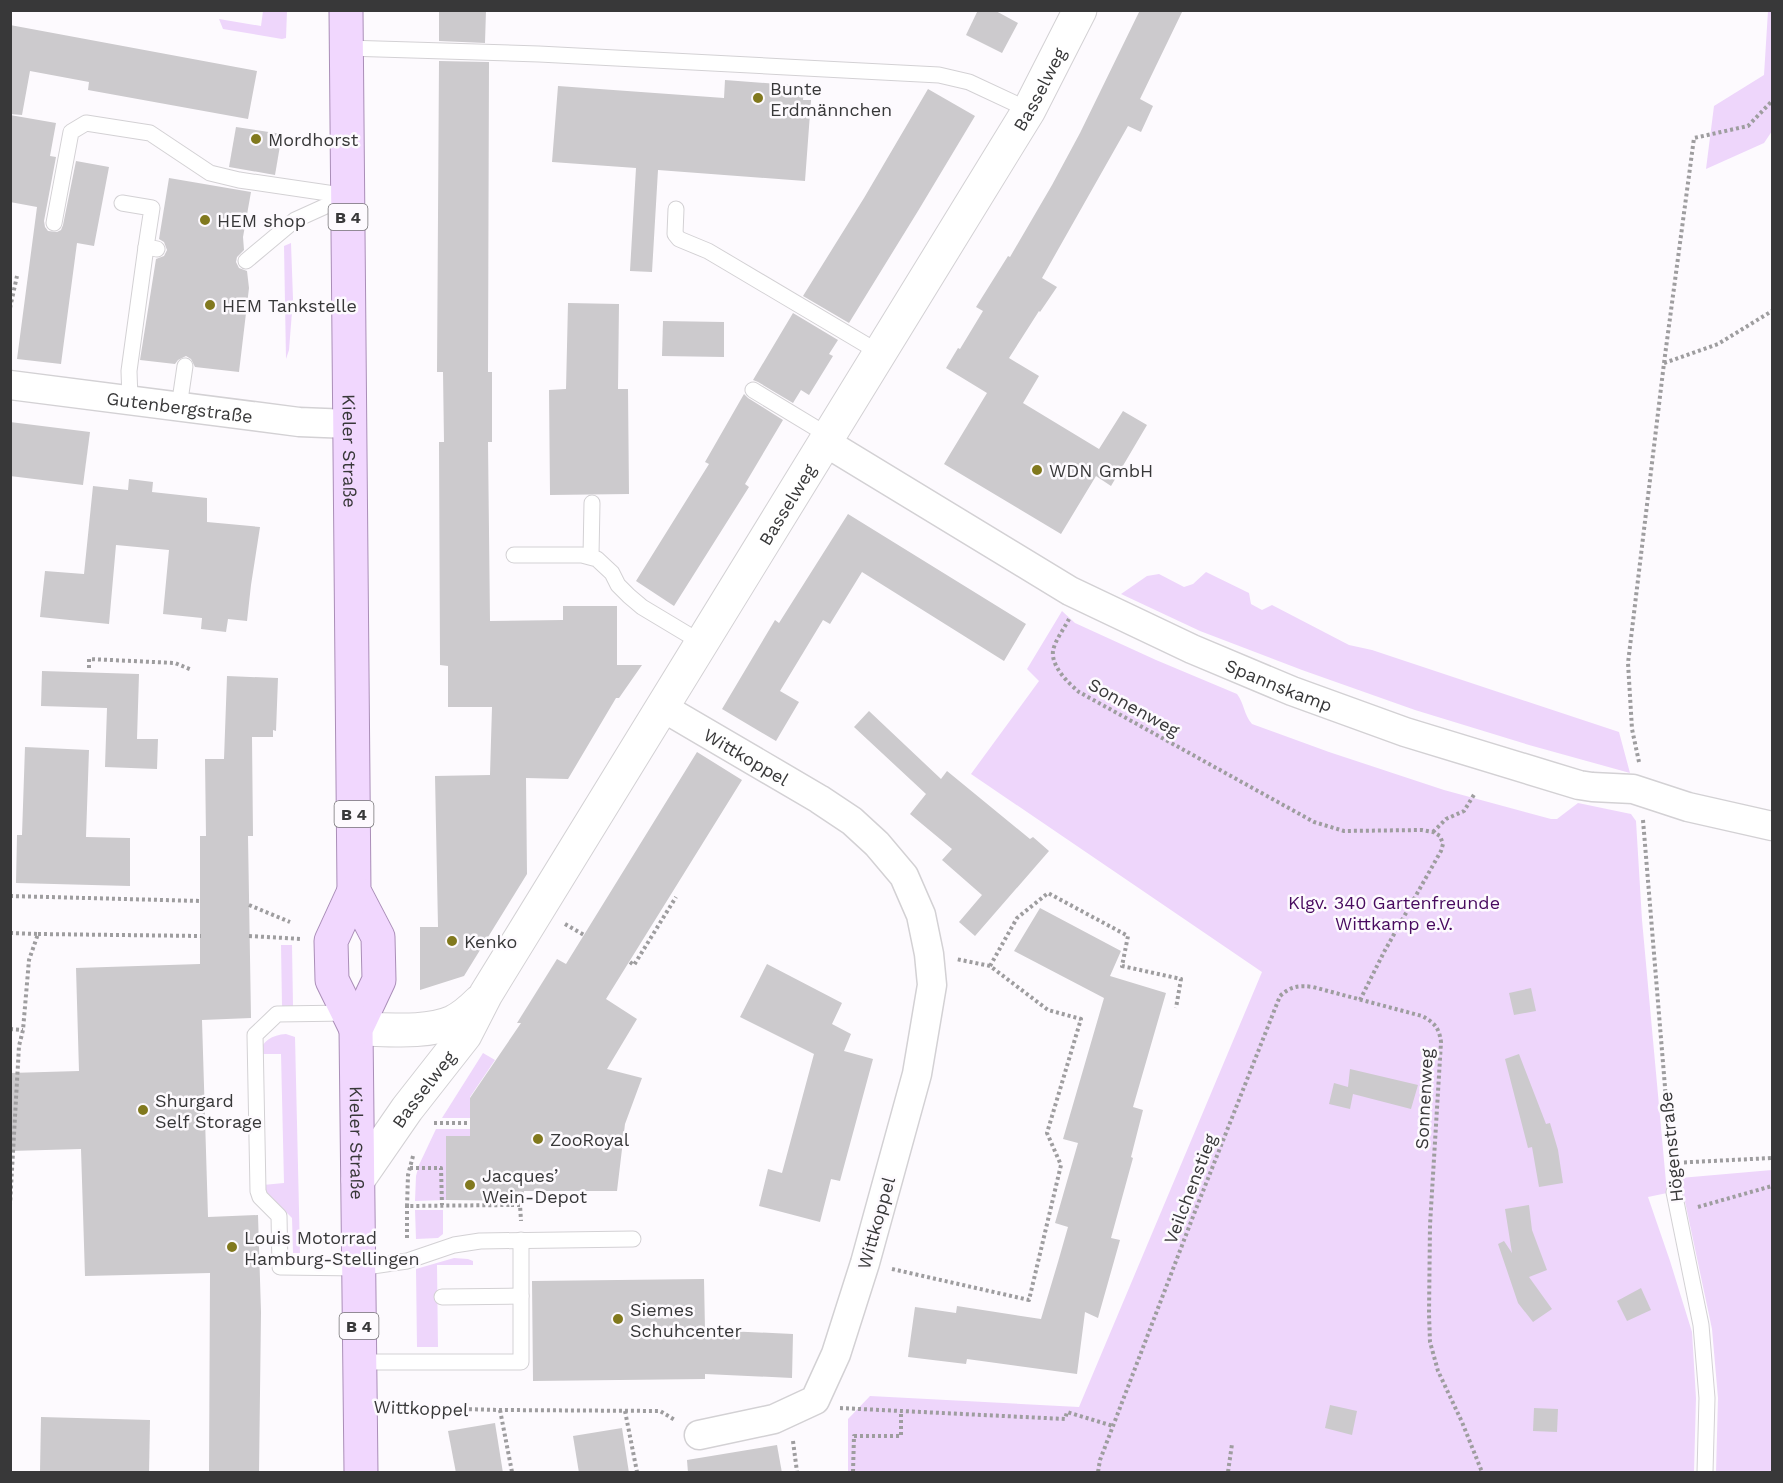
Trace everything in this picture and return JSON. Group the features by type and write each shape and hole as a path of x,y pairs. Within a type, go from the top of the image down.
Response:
{"main road":[{"name":"Kieler Straße","path":"346,10 354,891 378,938 379,980 352,1021"},
{"name":"Kieler Straße","path":"354,891 331,941 332,980 352,1021 358,1180 361,1473"}],"street":[{"name":"Basselweg","path":"358,1180 414,1099 465,1035 486,994 1029,110 1080,10"},
{"name":"Gutenbergstraße","path":"10,385 299,422 350,424"},
{"name":"Spannskamp","path":"827,439 1081,597 1200,653 1292,691 1405,732 1579,785 1633,789 1688,807 1773,826"},
{"name":"Wittkoppel","path":"662,707 819,799 852,821 877,844 904,876 921,915 929,954 932,985 916,1074 866,1263 836,1354 815,1400"},
{"name":"Basselweg","path":"352,1021 415,1029 444,1025 465,1015 486,994"},
{"path":"699,1435 774,1419 815,1400"}],"lane":[{"path":"346,48 539,54 939,75 969,82 1029,110"},
{"path":"54,223 71,132 86,123 150,134 210,173 239,180 348,195"},
{"path":"246,261 295,220 348,195"},
{"path":"122,203 152,208 152,248 129,372 130,400"},
{"path":"676,209 675,234 679,239 708,251 880,353"},
{"path":"179,407 185,366"},
{"path":"753,390 827,439"},
{"path":"591,556 592,503"},
{"path":"514,555 591,556 604,564 628,596 642,607 702,643"},
{"path":"352,1021 277,1014 255,1035 258,1191 260,1197 279,1216 280,1267 359,1268 407,1261 467,1242 633,1239"},
{"name":"Högenstraße","path":"1674,1192 1701,1325 1707,1398 1705,1473"},
{"path":"360,1362 521,1362 521,1240"},
{"path":"442,1297 521,1296"}],"path":[{"path":"1641,769 1632,729 1628,663 1694,138 1748,126 1773,101"},
{"path":"10,308 17,276"},
{"path":"1664,363 1718,344 1773,311"},
{"name":"Sonnenweg","path":"1081,597 1053,653 1055,662 1068,683 1078,692 1314,822 1344,831 1422,830 1433,832"},
{"path":"89,668 89,659 175,663 192,670"},
{"path":"1360,1000 1441,850 1443,844 1440,836 1433,832 1446,819 1464,810 1475,793"},
{"name":"Högenstraße","path":"1643,820 1674,1192"},
{"path":"990,966 1017,918 1048,893 1128,936 1122,966 1181,979 1176,1008"},
{"path":"10,896 201,901"},
{"path":"630,962 634,965 676,897"},
{"path":"249,905 290,922"},
{"path":"10,933 201,936"},
{"path":"10,1205 19,1046 23,1030 29,960 38,934"},
{"path":"249,936 331,941"},
{"path":"866,1263 1029,1300 1061,1165 1047,1133 1081,1019 1048,1010 990,966 929,954"},
{"name":"Veilchenstieg","path":"1098,1473 1100,1460 1280,996 1289,988 1300,985 1360,1000"},
{"name":"Sonnenweg","path":"1360,1000 1422,1016 1434,1022 1440,1031 1430,1225 1430,1342 1438,1371 1462,1422 1482,1473"},
{"path":"10,1029 23,1030"},
{"path":"424,1123 470,1123"},
{"path":"407,1261 408,1175 416,1147"},
{"path":"1671,1163 1773,1158"},
{"path":"410,1168 441,1168 442,1205"},
{"path":"1701,1206 1773,1186"},
{"path":"407,1206 511,1204 511,1201"},
{"path":"815,1400 825,1408 1065,1419 1067,1412 1113,1426"},
{"name":"Wittkoppel","path":"360,1406 660,1411 699,1435"},
{"path":"500,1410 512,1473"},
{"path":"626,1411 637,1473"},
{"path":"853,1471 854,1436 901,1436 901,1411"},
{"path":"1228,1473 1232,1444"}],"green space":[{"path":"263,11 287,11 286,38 223,29 219,19 261,26"},
{"path":"1768,11 1772,11 1772,131 1764,143 1706,169 1714,106 1764,75"},
{"path":"291,243 293,299 289,350 286,359 284,246"},
{"path":"1206,572 1249,593 1251,604 1262,610 1272,605 1349,645 1372,650 1619,732 1630,773 1415,710 1200,631 1121,594 1147,576 1159,574 1184,587 1193,584"},
{"name":"Klgv. 340 Gartenfreunde Wittkamp e.V.","path":"1062,611 1075,623 1237,694 1252,724 1329,752 1444,790 1551,819 1557,819 1578,803 1631,814 1636,821 1642,920 1667,1193 1648,1197 1692,1332 1696,1398 1694,1472 848,1472 848,1419 870,1396 1079,1407 1262,972 971,774 1039,681 1027,669"},
{"path":"281,945 292,945 293,1006 282,1006"},
{"path":"286,1034 295,1037 300,1253 293,1253 292,1218 263,1189 263,1185 284,1183 281,1054 259,1054 268,1039"},
{"path":"483,1053 495,1060 470,1097 470,1118 442,1118"},
{"path":"436,1129 470,1129 470,1136 446,1136 446,1200 415,1201 419,1165"},
{"path":"1772,1170 1772,1472 1716,1472 1718,1398 1712,1329 1680,1178"},
{"path":"415,1210 443,1210 443,1234 438,1238 416,1239"},
{"path":"454,1258 468,1259 473,1261 473,1265 437,1265 438,1347 417,1347 416,1269"}],"building":[{"path":"439,10 486,10 485,43 439,41"},
{"path":"978,10 994,10 1018,23 1002,53 966,35"},
{"path":"1140,10 1183,10 1140,99 1153,106 1141,132 1128,126 1042,278 1057,287 1009,358 1039,376 1023,403 1099,449 1123,411 1147,425 1111,486 1096,476 1061,534 944,464 987,393 946,368 983,311 976,307 1008,256 1010,257 1052,185"},
{"path":"10,25 257,71 248,119 88,90 89,82 30,71 22,115 10,114"},
{"path":"439,61 489,62 488,372 492,372 492,442 488,442 490,621 563,620 563,606 617,606 617,665 642,665 619,698 616,698 568,779 526,778 527,874 464,976 420,990 420,927 438,927 435,776 490,775 492,707 448,707 448,666 440,665 439,442 444,442 443,372 437,372"},
{"path":"725,80 804,86 803,100 811,100 805,181 658,170 652,272 630,271 636,168 552,162 558,86 724,98"},
{"path":"928,89 975,116 849,323 803,296"},
{"path":"10,115 56,123 50,156 56,157 44,221 48,231 57,232 63,225 76,161 109,167 94,246 77,243 61,364 17,359 37,207 10,202"},
{"path":"236,127 282,134 275,175 229,167"},
{"path":"169,178 251,192 243,237 244,250 237,257 236,262 239,268 247,271 249,288 239,372 195,367 191,359 186,356 175,364 140,360 156,259 164,256 167,250 164,242 159,239"},
{"path":"568,303 619,304 618,389 628,389 629,494 550,495 549,390 566,389"},
{"path":"793,313 838,340 829,354 833,356 809,395 801,390 793,403 753,380"},
{"path":"663,321 724,322 724,357 662,356"},
{"path":"744,394 783,420 745,484 749,487 674,606 636,581 709,464 705,462"},
{"path":"10,422 90,432 83,485 10,476"},
{"path":"129,479 153,482 152,492 207,498 207,522 260,527 247,621 228,619 226,632 201,629 202,618 163,614 169,550 116,545 109,624 40,617 45,571 84,574 93,486 128,490"},
{"path":"848,514 1026,624 1004,661 862,572 830,624 823,620 780,691 799,702 776,741 722,709 775,620 779,623"},
{"path":"42,671 139,674 137,739 158,739 157,769 105,767 107,708 41,706"},
{"name":"Shurgard Self Storage","path":"227,676 278,678 276,731 273,730 273,737 252,737 253,836 248,836 251,1018 202,1020 208,1217 258,1215 261,1312 259,1473 209,1473 210,1273 85,1276 81,1149 10,1151 10,1073 79,1071 76,968 200,964 200,836 206,836 205,759 224,759"},
{"path":"869,711 941,779 947,771 1030,839 1033,837 1049,851 975,936 959,922 982,895 942,860 952,849 910,814 926,794 854,727"},
{"path":"25,747 89,750 86,837 130,838 130,886 16,883 17,835 22,835"},
{"path":"697,752 742,780 606,999 637,1019 607,1069 642,1078 625,1124 617,1191 524,1191 523,1201 446,1200 446,1136 470,1136 470,1098 521,1023 517,1023 557,959 566,964"},
{"path":"1040,908 1121,951 1110,976 1166,993 1133,1107 1143,1110 1131,1157 1133,1158 1111,1238 1120,1240 1098,1318 1085,1312 1077,1374 967,1359 966,1364 908,1357 915,1307 956,1313 957,1306 1041,1319 1058,1262 1068,1227 1055,1223 1078,1143 1063,1139 1104,998 1014,951"},
{"path":"767,964 842,1003 832,1024 851,1034 844,1051 873,1059 840,1181 831,1179 820,1222 759,1206 768,1169 782,1173 814,1054 740,1017"},
{"path":"1531,988 1536,1011 1514,1015 1509,993"},
{"path":"1519,1054 1546,1124 1550,1123 1558,1150 1563,1183 1539,1187 1532,1147 1528,1148 1505,1059"},
{"path":"1350,1069 1418,1085 1411,1109 1353,1094 1350,1109 1329,1104 1334,1083 1348,1087"},
{"path":"1529,1205 1532,1230 1547,1270 1529,1277 1552,1309 1533,1322 1518,1303 1498,1244 1504,1241 1512,1253 1505,1209"},
{"name":"Siemes Schuhcenter","path":"704,1279 705,1330 793,1334 792,1378 705,1374 705,1379 533,1381 532,1281"},
{"path":"1641,1288 1651,1310 1627,1321 1617,1301"},
{"path":"1330,1405 1357,1411 1352,1435 1325,1428"},
{"path":"1534,1408 1558,1409 1557,1432 1533,1431"},
{"path":"41,1417 150,1420 149,1473 40,1471"},
{"path":"495,1423 503,1473 456,1473 448,1431"},
{"path":"622,1428 629,1473 579,1473 573,1436"},
{"path":"777,1445 782,1473 688,1473 687,1460"}],"place":[{"name":"Bunte Erdmännchen","path":"758,98"},
{"name":"Mordhorst","path":"256,139"},
{"name":"HEM shop","path":"205,220"},
{"name":"HEM Tankstelle","path":"210,305"},
{"name":"WDN GmbH","path":"1037,470"},
{"name":"Kenko","path":"452,941"},
{"name":"Shurgard Self Storage","path":"143,1110"},
{"name":"ZooRoyal","path":"538,1139"},
{"name":"Jacques’ Wein-Depot","path":"470,1185"},
{"name":"Louis Motorrad Hamburg-Stellingen","path":"232,1247"},
{"name":"Siemes Schuhcenter","path":"618,1319"}]}
